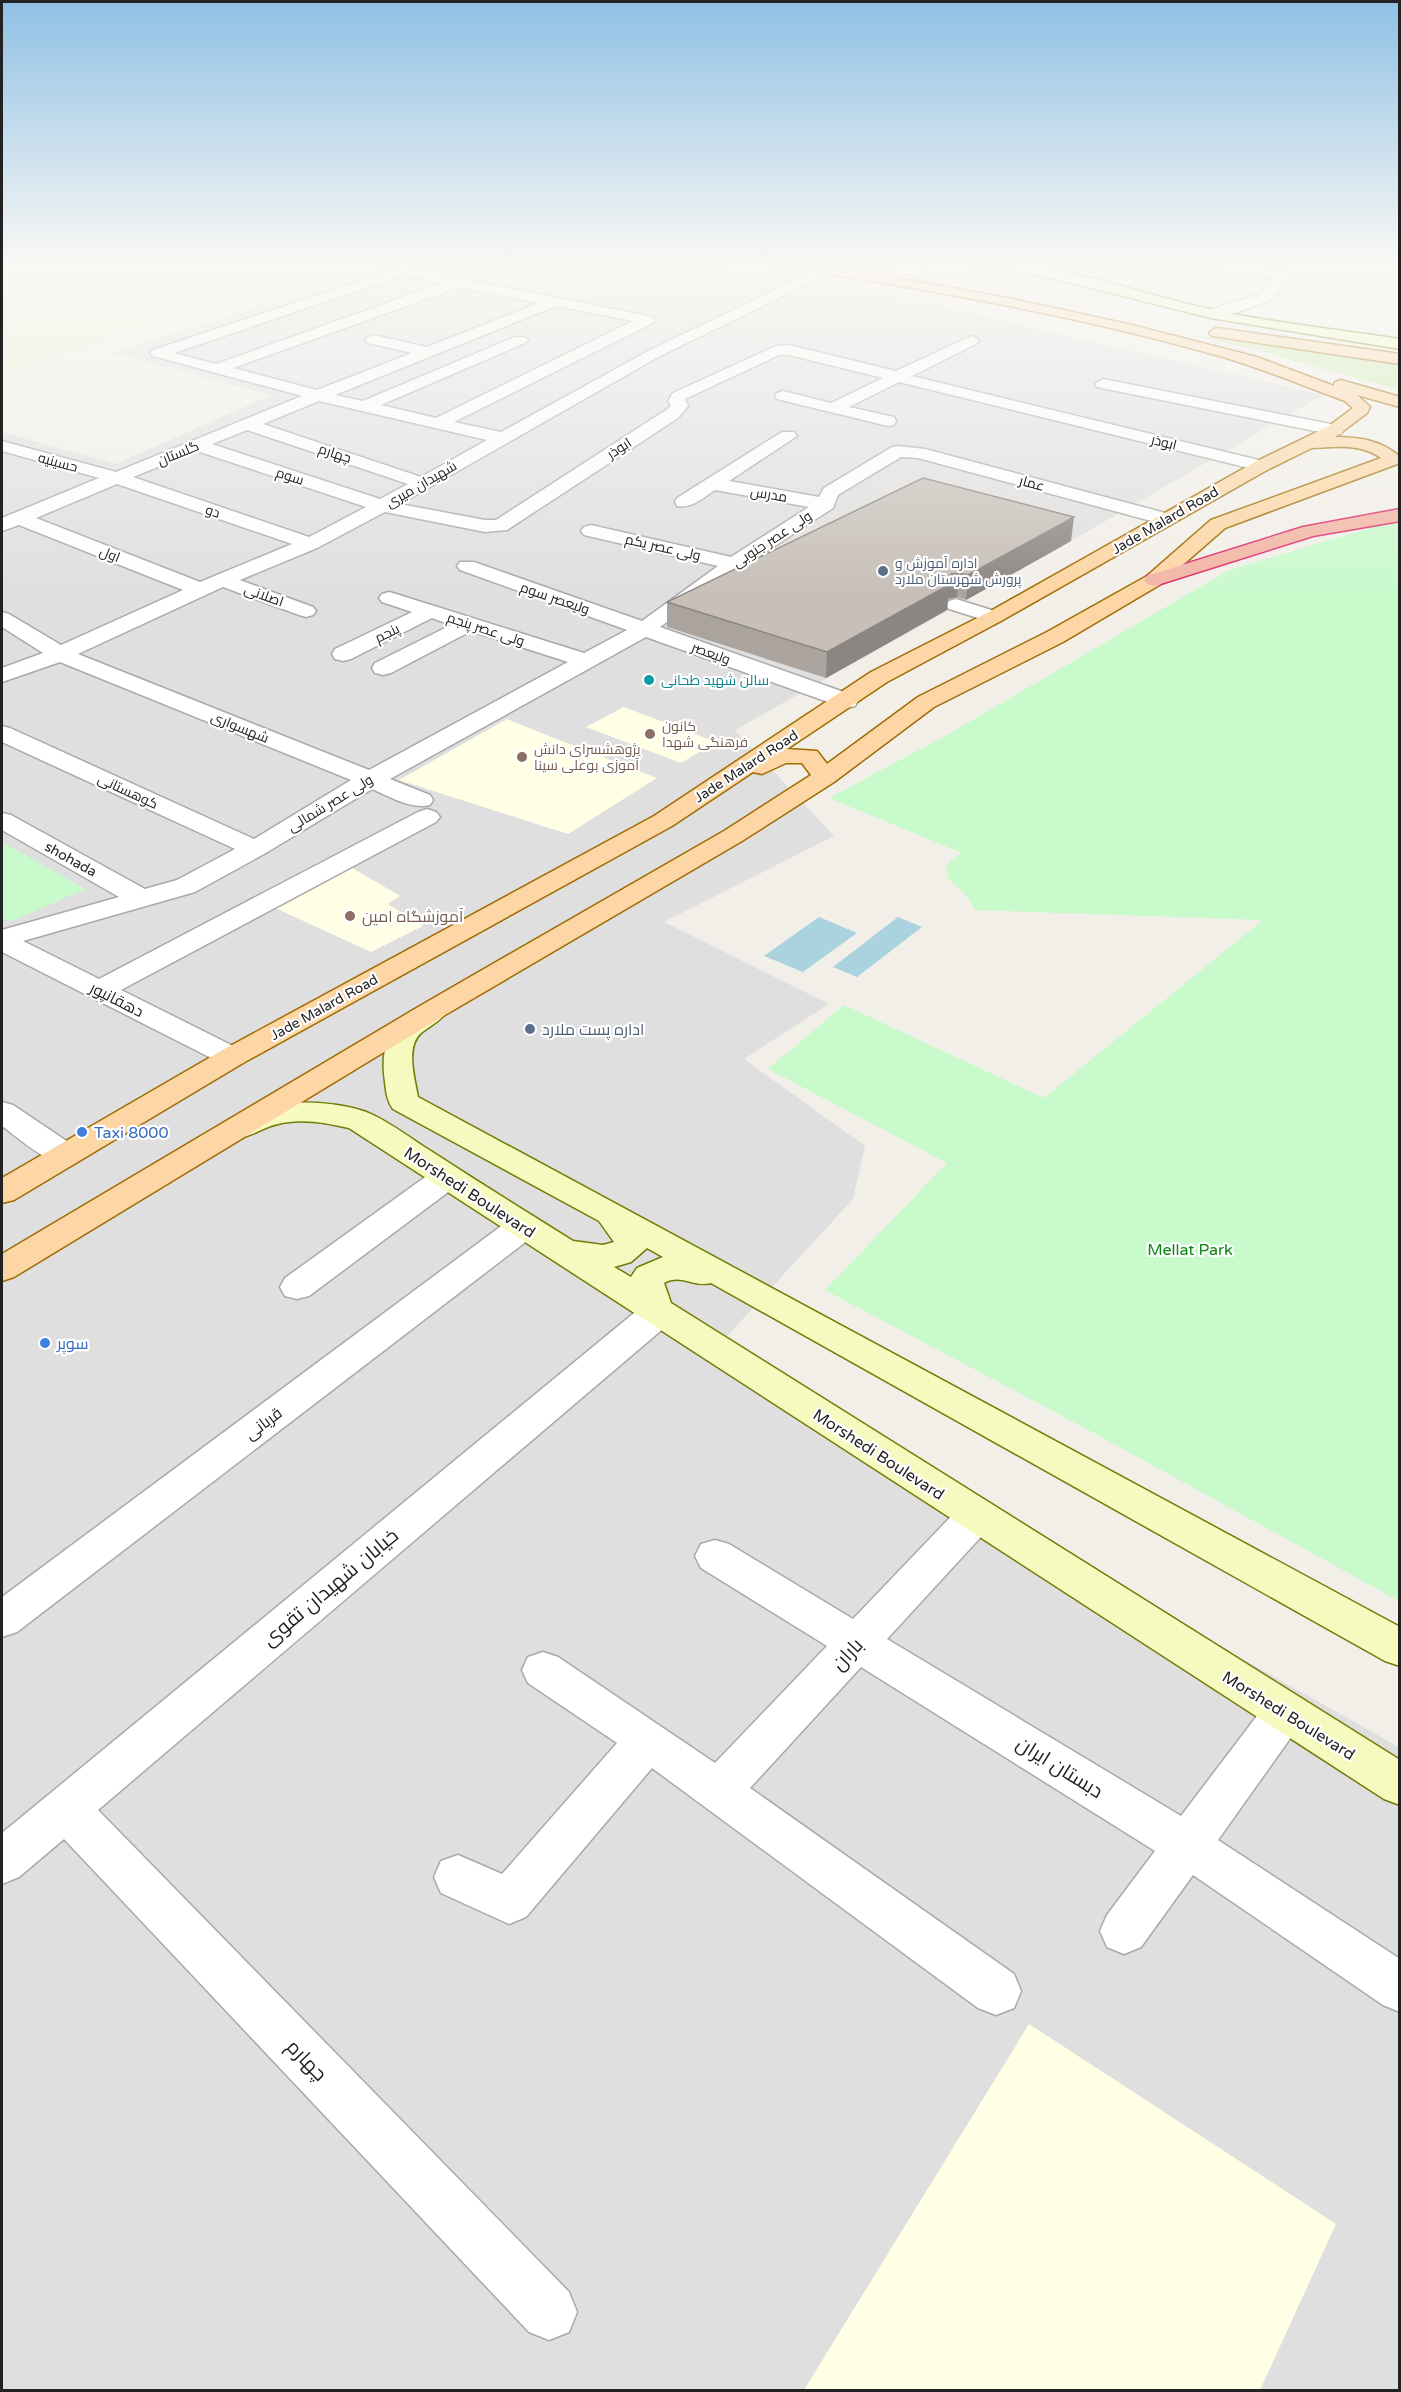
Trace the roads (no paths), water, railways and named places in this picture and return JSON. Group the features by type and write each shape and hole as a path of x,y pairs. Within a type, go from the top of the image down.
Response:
{"highway":[{"path":"1154,580 1310,531 1400,515"}],"main road":[{"name":"Jade Malard Road","path":"2,1192 232,1057 663,821 847,700 888,689 994,617 1261,466 1335,430 1359,413 1362,407 1351,398 1281,373"},
{"path":"1296,373 1400,402"},
{"name":"Jade Malard Road","path":"2,1269 435,1009 733,836 825,777 926,702 1055,637 1154,580 1218,524 1385,464 1393,459 1374,445 1348,441 1310,444"},
{"path":"888,689 926,702"},
{"path":"663,821 781,756 809,756 825,777"},
{"path":"435,1009 403,1035 398,1076 404,1102 608,1211 1400,1648"},
{"name":"Morshedi Boulevard","path":"213,1141 269,1116 330,1113 360,1121 1400,1785"},
{"path":"561,1250 612,1257 626,1252 633,1244 608,1211"},
{"path":"658,1312 646,1285 649,1276 662,1267 674,1265 735,1283"}],"street":[{"path":"230,373 363,407 502,438"},
{"path":"340,373 363,378"},
{"name":"گلستان","path":"16,519 377,373"},
{"path":"363,407 444,373"},
{"path":"437,424 541,373"},
{"name":"شهیدان میری","path":"2,675 60,654 222,580 310,544 382,507 621,373"},
{"name":"ابوذر","path":"382,507 485,526 500,526 672,414 680,406 676,401 679,396 729,373"},
{"name":"ابوذر","path":"884,373 1261,466"},
{"path":"833,408 909,373"},
{"path":"1103,384 1335,430"},
{"path":"783,396 888,421"},
{"name":"چهارم","path":"247,424 422,483"},
{"path":"684,502 788,436"},
{"name":"حسینیه","path":"2,446 115,477"},
{"name":"سوم","path":"197,446 382,507"},
{"name":"ولی عصر جنوبی","path":"644,629 734,564 826,504 830,492 898,451"},
{"name":"عمار","path":"898,451 919,453 1166,519"},
{"name":"دو","path":"115,477 310,544"},
{"name":"مدرس","path":"712,484 826,504"},
{"name":"اول","path":"2,505 16,519 201,590"},
{"path":"463,541 485,526"},
{"name":"ولی عصر یکم","path":"591,531 734,564"},
{"name":"ولیعصر سوم","path":"467,566 644,629"},
{"name":"اصلانی","path":"222,580 306,611"},
{"name":"ولی عصر پنجم","path":"389,598 584,660"},
{"path":"956,605 994,617"},
{"name":"پنجم","path":"343,654 431,611"},
{"name":"شهسواری","path":"2,618 60,654 369,780 424,809 99,990"},
{"path":"383,668 470,623"},
{"name":"ولی عصر شمالی","path":"2,939 186,886 255,849 369,780 644,629"},
{"name":"ولیعصر","path":"644,629 847,700"},
{"path":"502,658 530,643"},
{"name":"کوهستانی","path":"2,733 255,849"},
{"name":"shohada","path":"2,820 141,898"},
{"name":"دهقانپور","path":"2,939 232,1057"},
{"path":"2,1112 66,1155"},
{"path":"297,1287 447,1177"},
{"name":"قربانی","path":"2,1620 524,1227"},
{"name":"خیابان شهیدان تقوی","path":"2,1862 658,1312"},
{"name":"باران","path":"718,1791 976,1516"},
{"name":"دبستان ایران","path":"715,1556 1187,1845 1400,1988"},
{"path":"543,1670 648,1740 996,1991"},
{"path":"1124,1931 1284,1713"},
{"path":"458,1877 509,1901 648,1740"},
{"name":"چهارم","path":"65,1808 549,2312"}],"water":[{"path":"819,917 857,933 803,972 764,956"},
{"path":"898,917 922,927 857,977 833,967"}],"place":[{"name":"اداره آموزش و پرورش شهرستان ملارد","path":"883,571"},
{"name":"سالن شهید طحانی","path":"649,680"},
{"name":"کانون فرهنگی شهدا","path":"650,734"},
{"name":"پژوهشسرای دانش آموزی بوعلی سینا","path":"522,757"},
{"name":"آموزشگاه امین","path":"350,916"},
{"name":"اداره پست ملارد","path":"530,1029"},
{"name":"Taxi 8000","path":"82,1132"},
{"name":"سوپر","path":"45,1343"}],"park label":[{"name":"Mellat Park","path":"1190,1249"}]}
